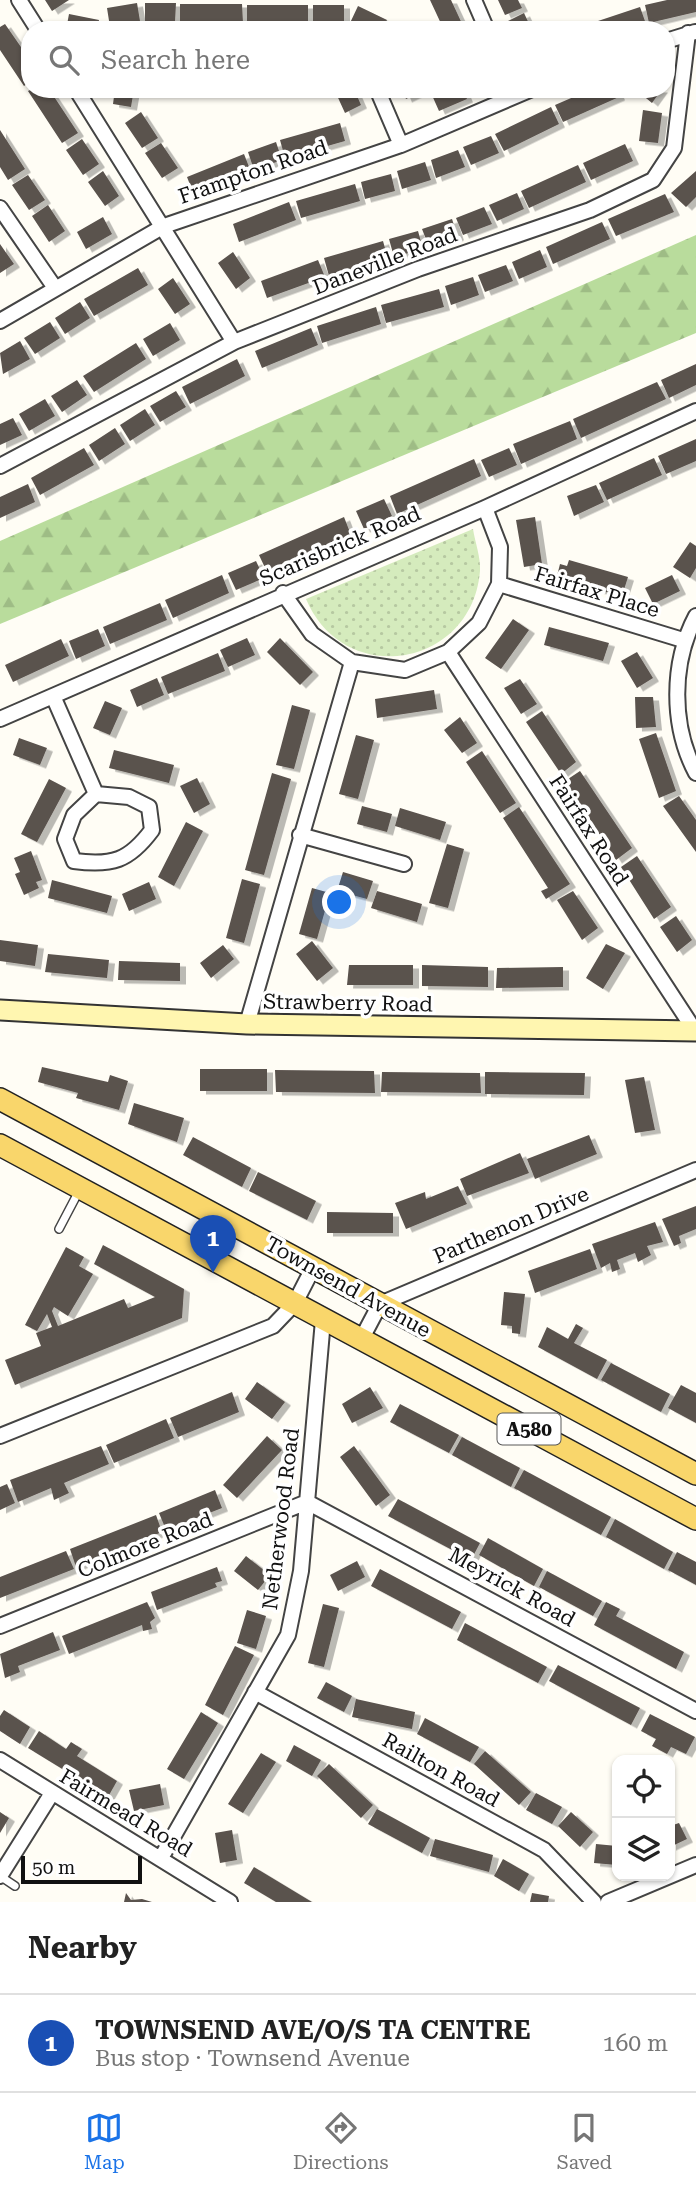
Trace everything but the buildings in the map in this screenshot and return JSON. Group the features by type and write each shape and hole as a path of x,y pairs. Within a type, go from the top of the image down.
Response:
{"main road":[{"name":"Strawberry Road","path":"0,1010 247,1024 695,1031"},
{"name":"Townsend Avenue","path":"0,1099 696,1474"},
{"name":"Townsend Avenue","path":"0,1145 696,1519"}],"street":[{"path":"19,0 32,21"},
{"path":"474,0 483,21"},
{"path":"675,38 692,32"},
{"name":"Daneville Road","path":"0,466 234,342 418,270 590,210 653,180 674,148 692,32"},
{"path":"82,98 234,342"},
{"path":"381,98 401,145"},
{"name":"Frampton Road","path":"0,321 164,226 401,145 501,98"},
{"path":"0,208 55,288"},
{"name":"Scarisbrick Road","path":"0,719 283,593 485,508 696,411"},
{"path":"283,593 312,634 352,662 405,670 449,652 479,623 499,584 500,547 485,508"},
{"name":"Fairfax Place","path":"499,584 683,640"},
{"path":"696,616 683,640 676,699 689,759 696,774"},
{"name":"Fairfax Road","path":"449,652 695,1031"},
{"path":"247,1024 352,662"},
{"path":"53,696 96,794"},
{"path":"96,794 129,797 149,807 152,830 138,849 104,865 74,860 65,839 74,816 96,794"},
{"path":"300,835 404,864"},
{"name":"Parthenon Drive","path":"380,1304 696,1170"},
{"path":"0,1436 273,1326 295,1303 313,1268"},
{"path":"361,1340 380,1304"},
{"name":"Netherwood Road","path":"161,1858 288,1634 300,1571 323,1320"},
{"name":"Colmore Road","path":"0,1626 307,1502"},
{"name":"Meyrick Road","path":"307,1502 696,1711"},
{"name":"Railton Road","path":"255,1692 544,1850 594,1902"},
{"name":"Fairmead Road","path":"0,1760 230,1902"},
{"path":"0,1876 52,1793"},
{"path":"608,1902 696,1866"}],"lane":[{"path":"60,1229 81,1188"},
{"path":"0,1876 15,1886"}],"green space":[{"path":"696,235 696,333 0,624 0,541"},
{"path":"473,529 480,571 472,604 455,629 431,646 404,655 376,655 348,646 324,628 306,599"}],"place":[{"name":"TOWNSEND AVE/O/S TA CENTRE","path":"213,1273"}]}
